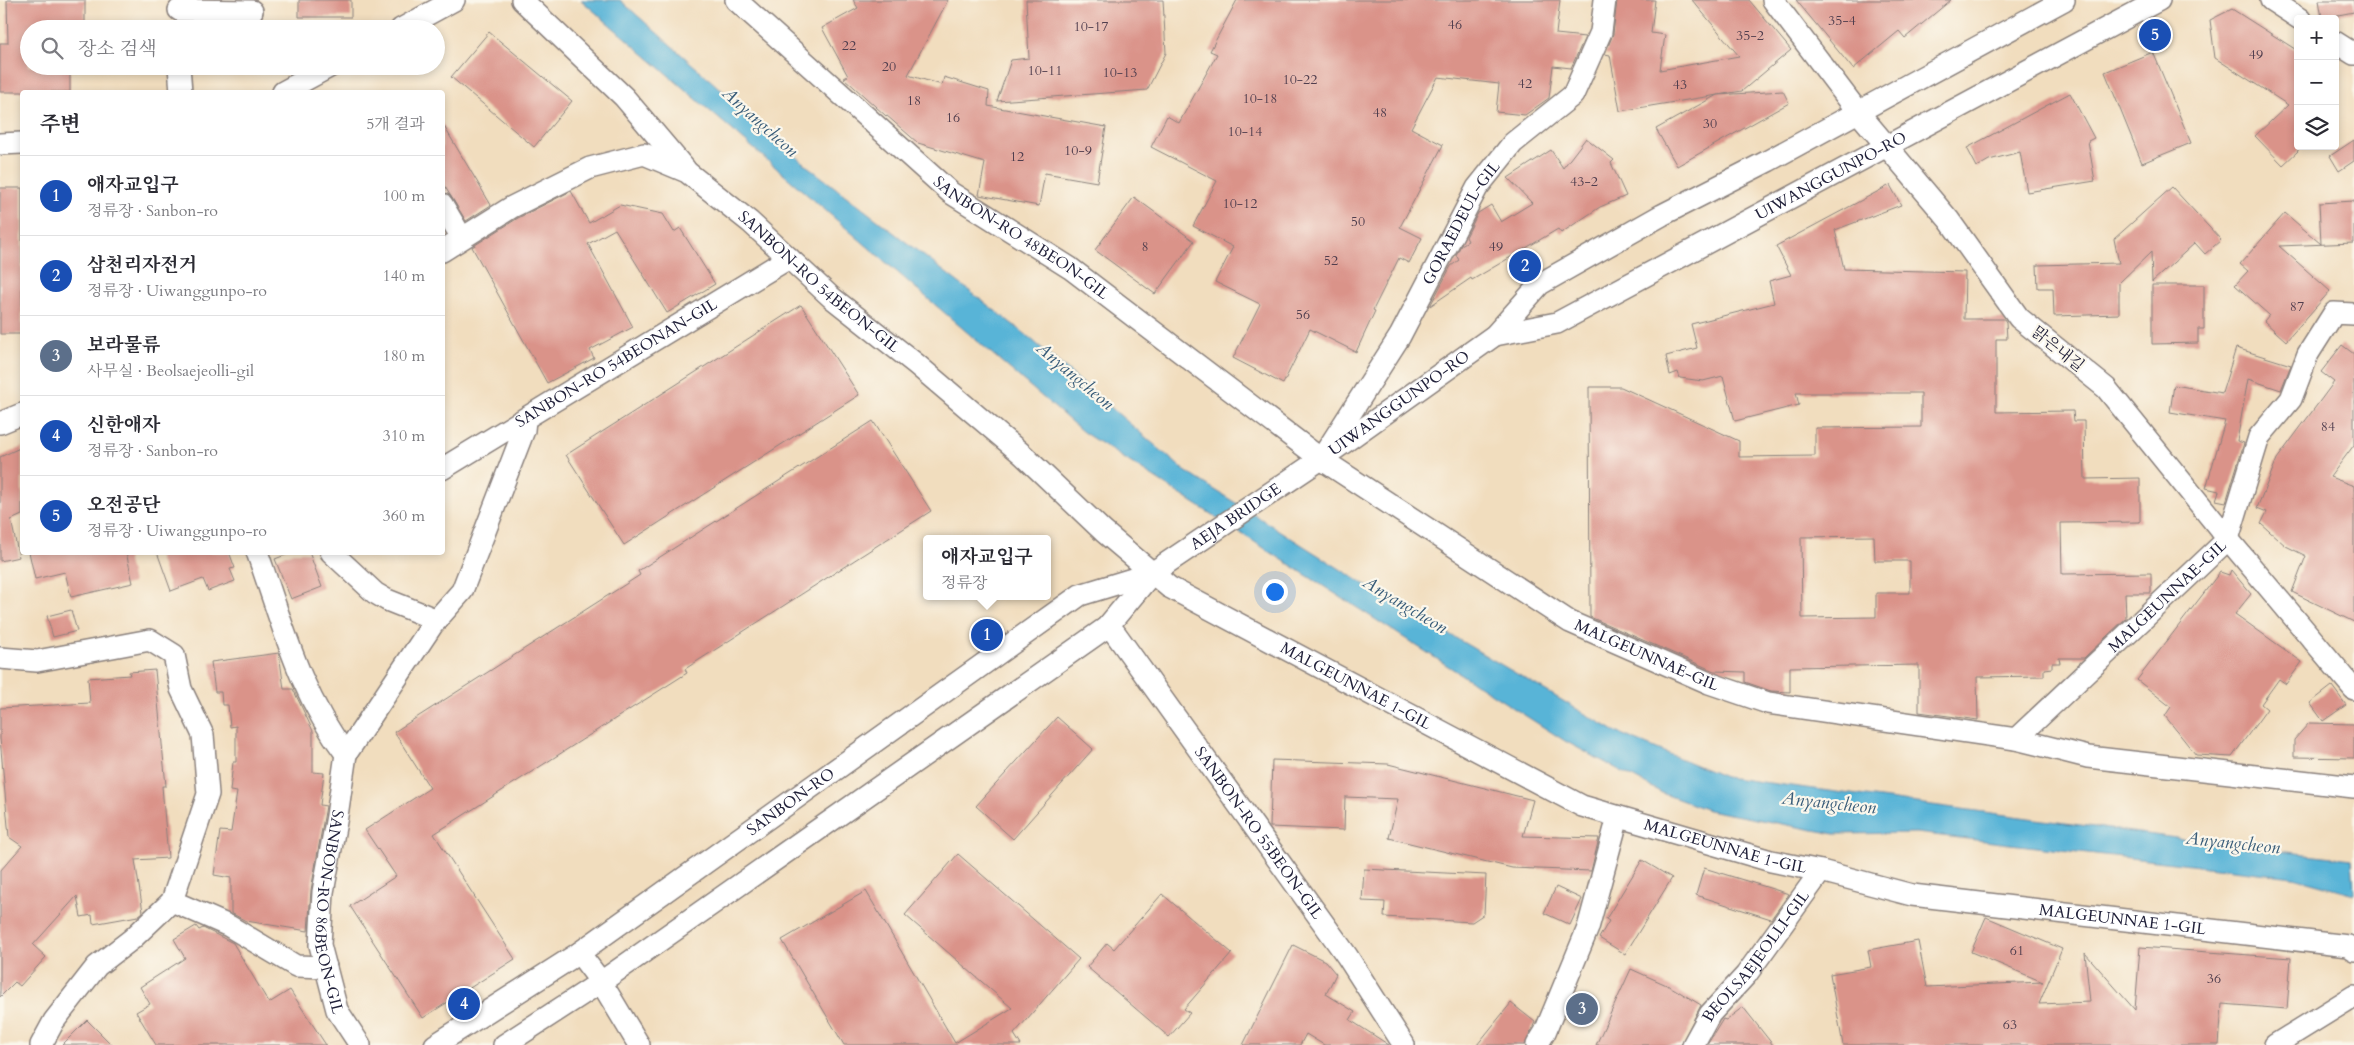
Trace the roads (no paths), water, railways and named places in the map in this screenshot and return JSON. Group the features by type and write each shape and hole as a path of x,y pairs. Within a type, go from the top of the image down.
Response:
{"street":[{"path":"417,20 454,0"},
{"path":"522,0 624,97 688,172"},
{"name":"SANBON-RO 48BEON-GIL","path":"736,0 951,193 1070,268 1321,459"},
{"name":"GORAEDEUL-GIL","path":"1321,459 1400,336 1477,188 1513,143 1573,95 1601,32 1605,0"},
{"name":"맑은내길","path":"1773,0 1858,112 1949,220 2019,318 2106,388 2228,539 2354,689"},
{"name":"UIWANGGUNPO-RO","path":"1302,471 1495,335 1540,284 1662,215 1858,112 2064,0"},
{"name":"UIWANGGUNPO-RO","path":"1495,335 1557,323 1794,194 1888,147 2159,0"},
{"path":"2271,0 2294,15"},
{"path":"180,13 252,11"},
{"path":"2339,45 2354,54"},
{"path":"180,75 181,90"},
{"path":"286,90 314,75"},
{"path":"0,144 20,143"},
{"name":"SANBON-RO 54BEON-GIL","path":"445,249 512,207 590,168 644,154 688,172 750,222 831,297 916,364 1160,568"},
{"path":"445,209 462,238"},
{"name":"SANBON-RO 54BEONAN-GIL","path":"445,467 789,258"},
{"name":"MALGEUNNAE-GIL","path":"2016,739 2228,539 2259,437 2291,400 2308,354 2334,313 2354,314"},
{"path":"0,423 20,415"},
{"path":"258,555 304,688 329,732 346,754 437,620 462,591 520,439 525,420"},
{"name":"MALGEUNNAE-GIL","path":"1321,459 1570,622 1709,683 1768,703 2016,739 2088,757 2354,787"},
{"name":"AEJA BRIDGE","path":"1160,568 1302,471"},
{"path":"334,555 375,593 387,600 437,620"},
{"path":"504,1045 601,982 1107,627 1160,568"},
{"name":"MALGEUNNAE 1-GIL","path":"1160,568 1169,587 1244,628 1573,801 1618,816 1771,862 1821,871 1912,895 2348,946 2354,950"},
{"name":"SANBON-RO","path":"435,1045 579,953 1080,595 1160,568"},
{"name":"SANBON-RO 55BEON-GIL","path":"1107,627 1115,633 1346,956 1404,1045"},
{"path":"0,658 37,661 150,640 174,655 181,689 203,736 208,794 172,902 132,939 97,966 54,1021 41,1045"},
{"name":"SANBON-RO 86BEON-GIL","path":"346,754 338,816 323,892 320,945 338,1010 360,1045"},
{"path":"1537,1045 1545,1032 1588,928 1618,816"},
{"name":"BEOLSAEJEOLLI-GIL","path":"1693,1045 1710,1014 1746,975 1821,871"},
{"path":"172,902 228,926 296,966 326,967"},
{"path":"579,953 601,982 639,1045"},
{"path":"2275,1045 2354,996"}],"water":[{"name":"Anyangcheon","path":"581,0 620,0 806,165 1024,333 1185,471 1367,586 1616,732 1725,777 2250,848 2352,859 2354,894 2293,877 1916,833 1835,834 1708,810 1664,794 1565,741 1083,432"}],"place":[{"name":"오전공단","path":"2155,35"},
{"name":"삼천리자전거","path":"1525,266"},
{"name":"애자교입구","path":"987,635"},
{"name":"신한애자","path":"464,1004"},
{"name":"보라물류","path":"1582,1009"}]}
